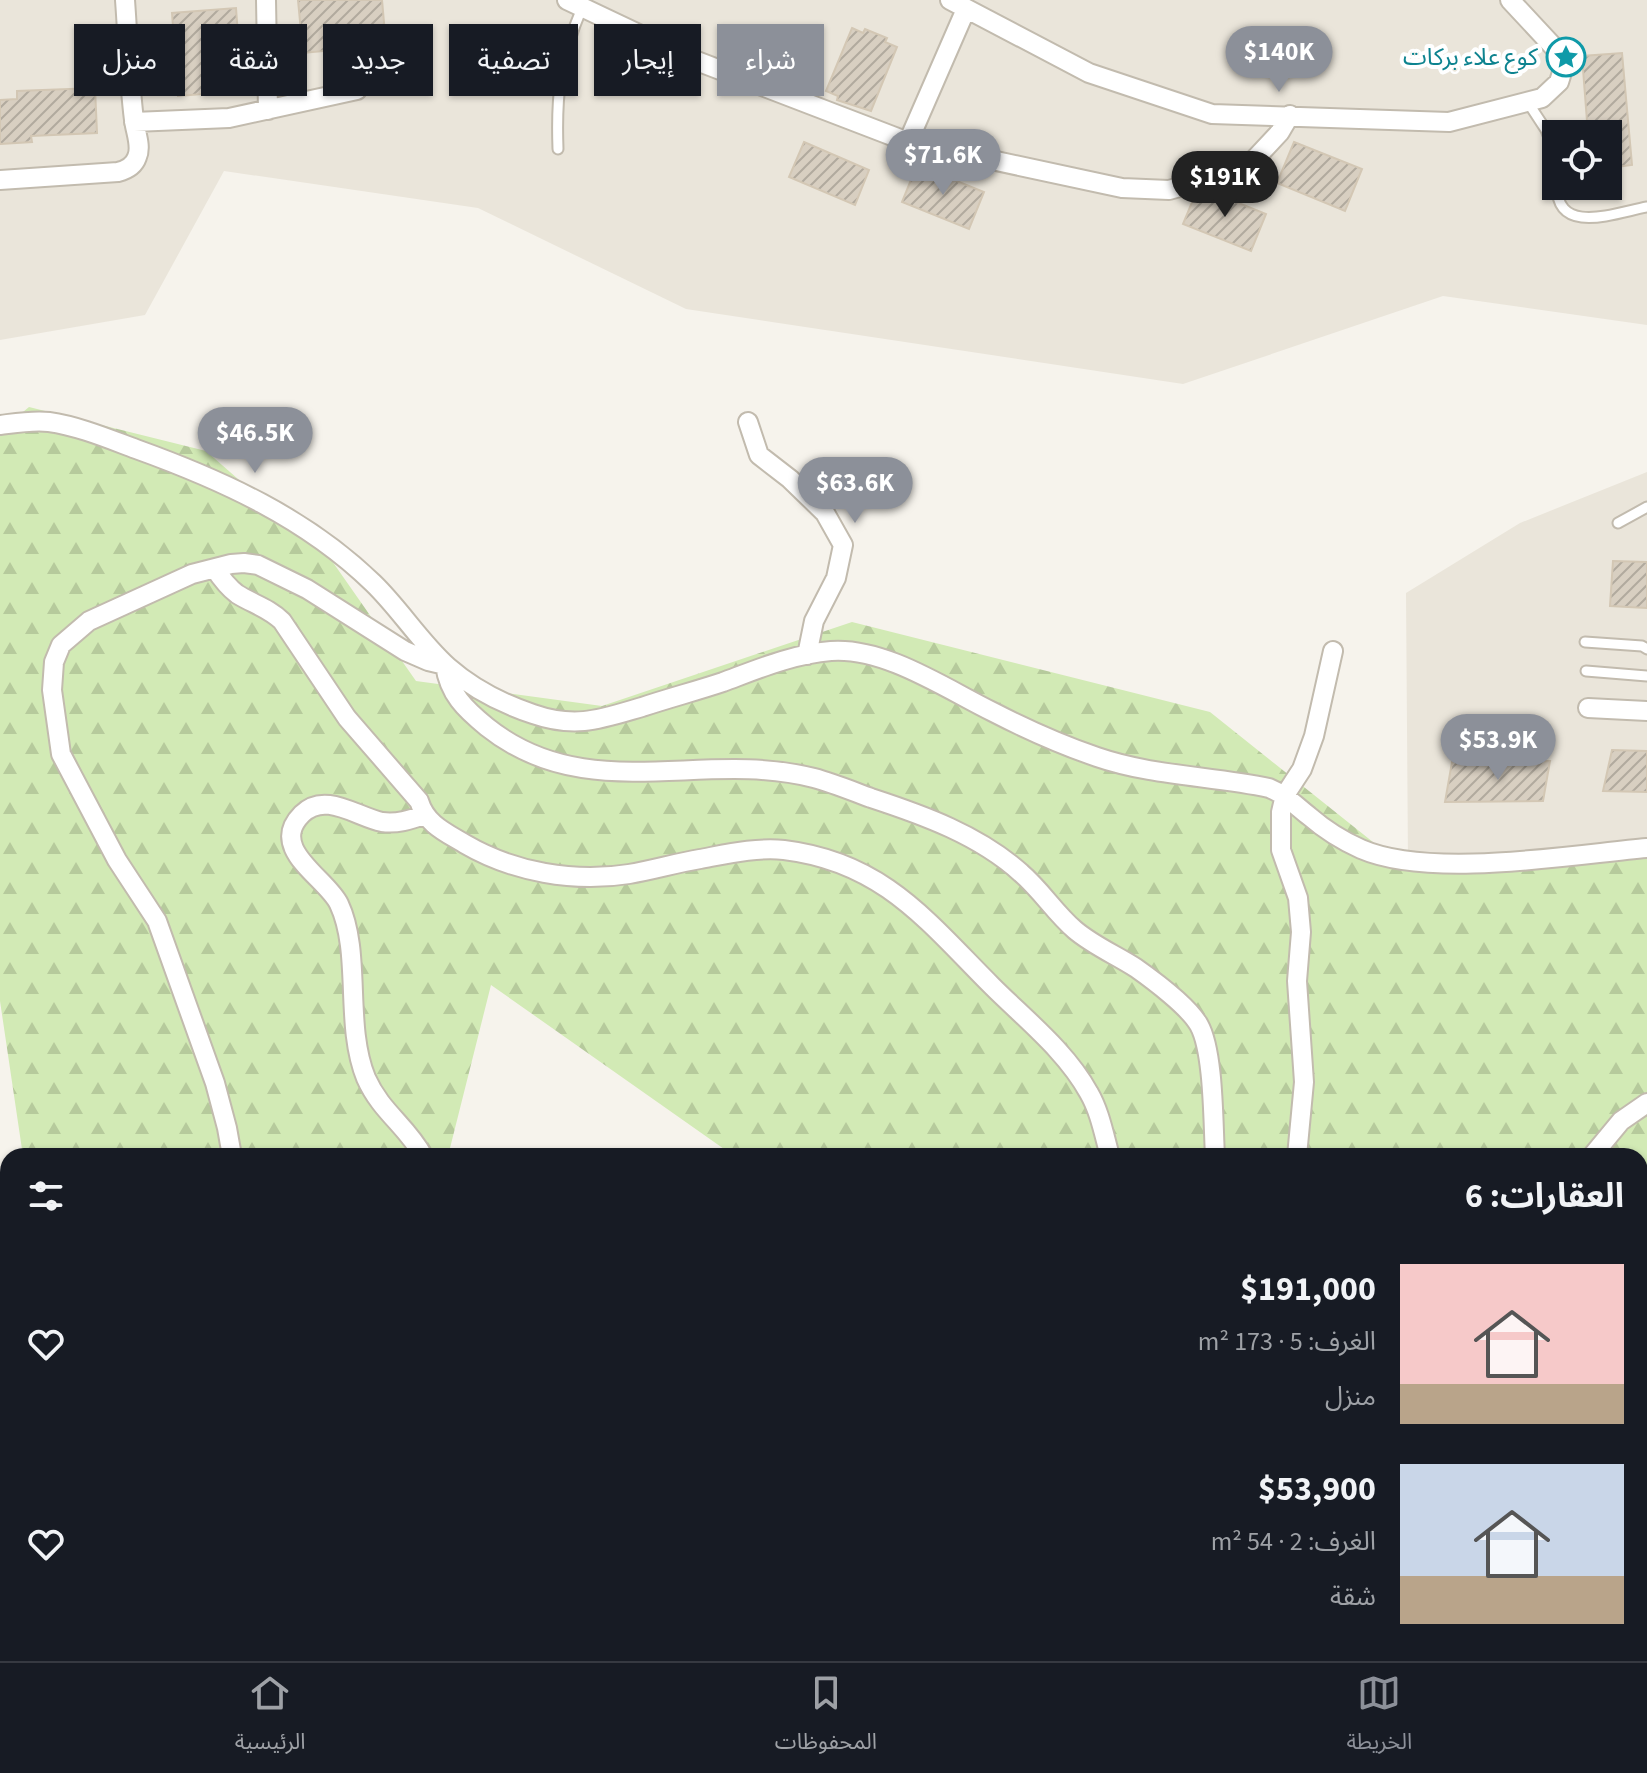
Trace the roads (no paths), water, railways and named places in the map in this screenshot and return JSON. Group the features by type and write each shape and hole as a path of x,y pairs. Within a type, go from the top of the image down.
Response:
{"street":[{"path":"0,180 127,170 138,156 125,0"},
{"path":"266,0 268,110"},
{"path":"908,142 958,4 1089,73 1212,114 1449,122 1529,104 1542,98 1559,82 1563,57 1510,0"},
{"path":"574,4 689,58 908,142 1122,188 1169,190 1215,177 1253,161 1280,132 1290,115"},
{"path":"134,122 207,120 330,96"},
{"path":"0,425 32,421 63,425 118,442 232,486 293,522 352,564 445,665 470,685 504,702 553,720 576,723 609,718 760,667 807,655 845,651 861,653 933,680 1092,756 1121,765 1246,783 1285,795 1311,818 1340,837 1362,849 1405,861 1511,860 1647,848"},
{"path":"748,422 759,455 790,479 825,513 843,545 836,578 814,621 807,655"},
{"path":"231,1148 215,1083 157,921 117,860 61,754 52,690 54,662 61,645 89,621 176,580 231,564 258,565 307,589 405,651 445,665"},
{"path":"215,569 226,585 273,612 282,621 347,718 410,787 424,815 436,827 498,862 549,873 595,877 628,874 718,856 782,850 831,860 886,886 911,904 1059,1053 1091,1095 1108,1148"},
{"path":"1298,1148 1304,1082 1297,981 1301,932 1298,898 1280,841 1281,812 1285,795 1302,769 1312,745 1333,651"},
{"path":"445,665 447,681 456,698 475,717 524,752 554,763 584,770 622,773 738,769 813,778 911,810 1004,859 1074,929 1136,968 1200,1026 1208,1063 1214,1148"},
{"path":"1588,708 1647,711"},
{"path":"418,1148 411,1136 384,1111 360,1063 346,927 339,904 331,891 303,865 293,839 295,824 303,813 314,806 345,808 379,821 395,823 424,815"},
{"path":"1599,1148 1621,1121 1647,1103"}],"lane":[{"path":"558,149 556,103 574,4"},
{"path":"1529,104 1542,124"},
{"path":"1558,200 1563,210 1579,218 1647,207"},
{"path":"1618,523 1647,507"},
{"path":"1585,642 1642,646 1647,649"},
{"path":"1586,671 1647,676"}],"place":[{"name":"كوع علاء بركات","path":"1566,57"}]}
